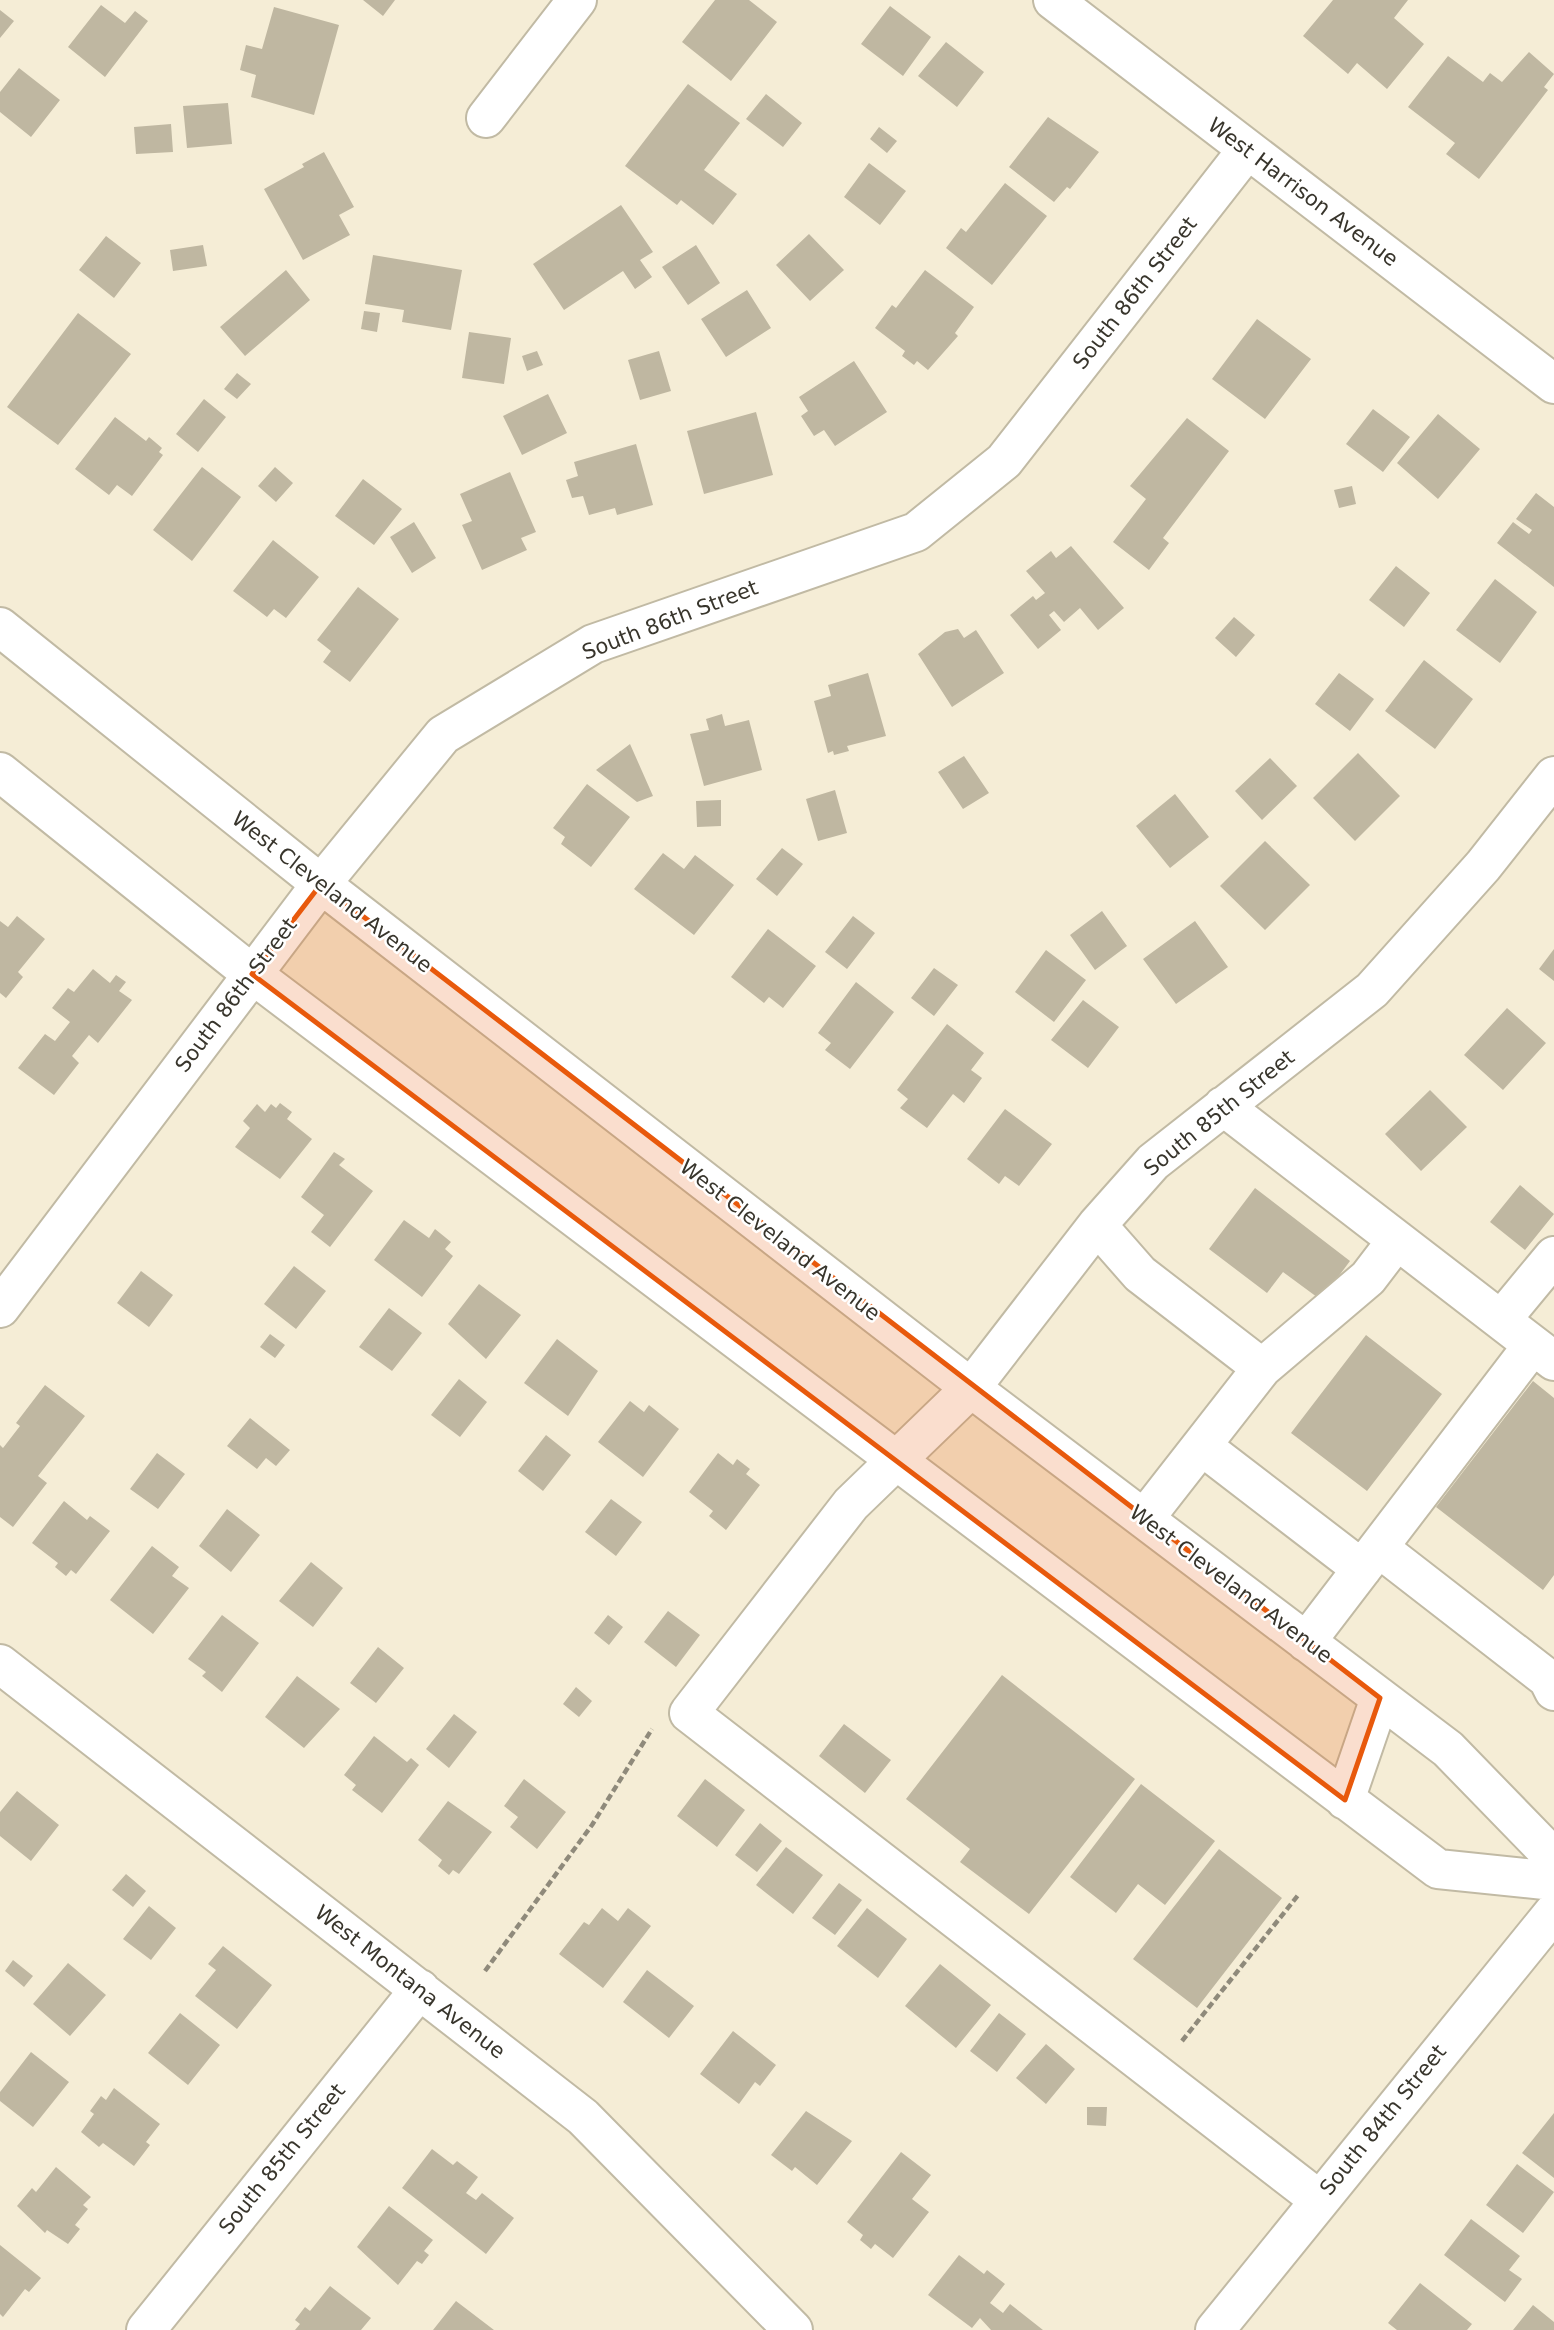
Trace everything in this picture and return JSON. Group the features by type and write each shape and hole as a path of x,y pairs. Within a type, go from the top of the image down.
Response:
{"street":[{"path":"486,118 577,0"},
{"name":"West Harrison Avenue","path":"1053,0 1554,384"},
{"name":"South 86th Street","path":"0,1308 321,884 443,735 593,644 916,532 1004,461 1247,150"},
{"name":"West Cleveland Avenue","path":"0,627 321,884 971,1388 1448,1749 1554,1858"},
{"path":"0,772 252,974 1438,1869 1554,1881"},
{"name":"South 85th Street","path":"689,1713 851,1504 894,1459 971,1388 1097,1225 1153,1162 1372,990 1483,866 1554,776"},
{"path":"1223,1106 1543,1353 1371,1559 1306,1642"},
{"path":"1097,1225 1140,1274 1262,1368"},
{"path":"1144,1519 1203,1447 1262,1368 1368,1278 1397,1240"},
{"path":"1501,1320 1554,1256"},
{"path":"1203,1447 1552,1681"},
{"name":"West Montana Avenue","path":"0,1664 583,2117 793,2330"},
{"path":"1345,1800 1380,1698"},
{"path":"689,1713 1318,2199"},
{"name":"South 84th Street","path":"1215,2330 1318,2199 1554,1912"},
{"name":"South 85th Street","path":"146,2330 420,1989"}],"path":[{"path":"485,1971 592,1825 662,1713 689,1713"},
{"path":"1155,2073 1299,1894"}],"highlighted area":[{"path":"321,884 1380,1698 1345,1800 252,974"}],"building":[{"path":"363,0 395,0 383,16"},
{"path":"715,0 749,0 777,22 731,81 682,42"},
{"path":"1333,0 1408,0 1394,18 1424,44 1387,89 1357,63 1348,74 1303,36"},
{"path":"101,5 125,23 135,11 148,21 105,77 68,47"},
{"path":"890,6 931,37 903,76 861,44"},
{"path":"274,7 339,25 314,115 251,97 256,75 240,70 246,45 262,49"},
{"path":"0,10 14,21 0,38"},
{"path":"946,42 984,72 957,107 918,76"},
{"path":"1529,52 1554,74 1544,87 1548,90 1479,179 1446,154 1455,143 1408,107 1448,56 1483,82 1490,73 1502,82"},
{"path":"19,68 60,100 31,137 0,112 0,92"},
{"path":"688,84 740,123 704,170 737,194 713,225 681,200 677,205 625,166"},
{"path":"766,94 802,123 783,147 746,119"},
{"path":"228,103 232,144 187,148 183,106"},
{"path":"1048,117 1099,152 1070,189 1067,187 1054,202 1009,167"},
{"path":"171,124 173,152 136,154 134,127"},
{"path":"879,127 897,141 887,153 870,139"},
{"path":"324,152 354,207 339,215 350,235 303,260 264,189 304,167 302,164"},
{"path":"869,163 906,191 880,225 844,197"},
{"path":"1005,183 1047,216 992,285 946,248 961,228 966,232"},
{"path":"621,205 653,252 640,260 652,277 635,289 623,271 564,310 533,264"},
{"path":"809,234 844,270 810,301 776,265"},
{"path":"106,236 141,263 114,298 79,270"},
{"path":"203,245 207,266 173,271 170,250"},
{"path":"696,245 720,283 688,305 662,267"},
{"path":"373,255 462,270 451,330 402,322 404,310 365,304"},
{"path":"286,270 310,300 245,356 220,327"},
{"path":"925,270 974,307 955,333 958,336 928,370 917,361 914,365 902,356 905,351 875,328 892,305 896,308"},
{"path":"747,290 771,328 726,357 701,319"},
{"path":"364,311 380,313 377,332 361,329"},
{"path":"78,313 131,354 58,445 7,407"},
{"path":"1257,319 1311,359 1265,419 1212,379"},
{"path":"469,332 511,338 504,384 462,378"},
{"path":"537,351 543,365 527,371 522,356"},
{"path":"659,351 671,391 640,400 628,360"},
{"path":"854,361 887,412 835,446 824,430 814,436 801,416 808,411 799,397"},
{"path":"237,373 251,384 237,399 224,389"},
{"path":"548,394 567,433 522,455 503,416"},
{"path":"204,399 226,417 198,452 176,434"},
{"path":"1373,409 1410,437 1383,472 1346,444"},
{"path":"756,412 773,475 704,494 687,431"},
{"path":"1438,414 1480,449 1438,499 1397,463"},
{"path":"115,417 146,441 149,437 162,448 159,452 163,455 132,496 117,485 109,495 75,469"},
{"path":"1187,418 1229,451 1163,538 1169,543 1149,570 1113,542 1146,499 1130,486"},
{"path":"636,444 653,505 617,515 615,508 589,515 583,496 572,498 566,480 578,476 574,462"},
{"path":"202,467 241,497 192,561 153,530"},
{"path":"275,467 293,483 276,502 258,486"},
{"path":"510,472 536,532 521,538 527,550 482,570 462,525 472,521 460,494"},
{"path":"363,479 402,509 374,545 335,516"},
{"path":"1352,486 1356,504 1339,508 1334,490"},
{"path":"1536,493 1554,507 1554,587 1497,543 1513,522 1529,534 1532,530 1516,519"},
{"path":"414,522 436,558 412,573 390,537"},
{"path":"273,540 319,577 286,618 274,609 267,617 233,591"},
{"path":"1071,546 1124,608 1098,630 1080,608 1064,622 1054,611 1049,615 1061,630 1038,649 1010,615 1033,596 1036,600 1045,593 1026,571 1051,551 1056,558"},
{"path":"1396,566 1430,593 1404,627 1369,600"},
{"path":"1495,579 1537,612 1500,663 1456,630"},
{"path":"358,587 399,619 350,682 323,662 331,651 317,640"},
{"path":"1234,617 1255,635 1236,657 1215,638"},
{"path":"958,629 964,638 976,630 1004,673 952,707 918,654 945,632"},
{"path":"1424,660 1473,699 1435,749 1385,711"},
{"path":"868,673 886,736 847,746 849,751 834,755 833,751 828,753 814,701 831,696 828,685"},
{"path":"1339,673 1374,699 1350,731 1315,704"},
{"path":"722,714 725,726 749,720 762,770 704,786 690,734 709,730 706,719"},
{"path":"630,744 653,796 637,802 596,770"},
{"path":"1358,753 1400,796 1355,841 1313,798"},
{"path":"964,756 989,793 963,809 938,772"},
{"path":"1270,758 1297,786 1262,820 1235,791"},
{"path":"587,784 630,817 591,867 561,844 565,837 553,828"},
{"path":"835,790 847,833 818,841 806,799"},
{"path":"1175,794 1209,837 1170,868 1136,826"},
{"path":"721,800 721,826 697,827 696,801"},
{"path":"1265,841 1310,885 1265,930 1220,886"},
{"path":"782,848 803,864 777,896 756,879"},
{"path":"663,853 684,869 695,855 734,885 694,935 634,889"},
{"path":"1102,911 1127,946 1095,970 1070,935"},
{"path":"17,916 45,939 18,972 23,977 6,998 0,993 0,921 8,927"},
{"path":"853,916 875,933 847,969 825,952"},
{"path":"1195,921 1228,967 1176,1004 1143,959"},
{"path":"768,929 816,966 783,1008 769,997 764,1003 731,977"},
{"path":"1554,949 1554,981 1539,969"},
{"path":"1046,950 1086,980 1054,1022 1015,992"},
{"path":"934,968 958,985 934,1016 911,998"},
{"path":"93,969 110,983 116,975 126,982 119,991 132,1000 98,1043 89,1035 72,1056 79,1063 54,1095 18,1068 45,1034 55,1041 70,1022 52,1008 68,988 74,992"},
{"path":"856,982 894,1012 850,1069 825,1050 831,1043 818,1033"},
{"path":"1083,1000 1119,1027 1088,1068 1051,1040"},
{"path":"1507,1008 1546,1043 1503,1090 1464,1055"},
{"path":"947,1024 984,1053 971,1070 982,1078 964,1103 953,1094 927,1128 900,1108 908,1099 897,1090"},
{"path":"1430,1090 1467,1127 1421,1171 1385,1134"},
{"path":"280,1103 292,1112 287,1119 312,1139 280,1179 235,1147 250,1128 243,1121 257,1104 265,1112 271,1104 276,1108"},
{"path":"1005,1109 1052,1144 1019,1186 1005,1176 999,1184 967,1159"},
{"path":"334,1152 345,1159 339,1165 373,1191 330,1247 311,1232 324,1215 301,1197"},
{"path":"1520,1185 1554,1214 1525,1250 1490,1222"},
{"path":"1255,1188 1350,1261 1321,1300 1283,1272 1267,1293 1209,1249"},
{"path":"404,1220 429,1238 435,1229 451,1242 445,1249 453,1256 422,1297 374,1260"},
{"path":"294,1266 326,1291 296,1329 264,1304"},
{"path":"141,1271 173,1295 149,1327 117,1303"},
{"path":"479,1284 521,1315 486,1359 448,1324"},
{"path":"389,1308 422,1333 392,1371 359,1347"},
{"path":"270,1334 285,1345 275,1358 260,1347"},
{"path":"1366,1335 1442,1394 1367,1491 1291,1433"},
{"path":"557,1339 598,1371 568,1416 524,1383"},
{"path":"459,1379 487,1402 460,1437 431,1415"},
{"path":"1533,1381 1554,1398 1554,1575 1543,1590 1436,1507"},
{"path":"45,1385 85,1416 38,1476 47,1483 13,1527 0,1517 0,1445 3,1448 20,1426 16,1423"},
{"path":"630,1401 644,1412 649,1405 679,1429 643,1477 598,1442"},
{"path":"250,1418 290,1450 276,1466 266,1458 257,1469 227,1446"},
{"path":"546,1435 571,1455 543,1491 518,1471"},
{"path":"157,1453 185,1474 158,1509 130,1489"},
{"path":"718,1453 733,1465 737,1459 750,1469 746,1474 760,1485 726,1530 709,1516 713,1511 689,1492"},
{"path":"611,1499 642,1522 616,1556 585,1532"},
{"path":"64,1501 87,1520 90,1516 110,1531 76,1574 71,1570 66,1576 55,1567 58,1563 32,1543"},
{"path":"227,1509 260,1535 231,1572 199,1546"},
{"path":"152,1546 179,1567 172,1576 189,1588 153,1634 110,1600"},
{"path":"311,1562 343,1588 313,1627 279,1601"},
{"path":"668,1611 700,1635 676,1667 644,1642"},
{"path":"222,1615 259,1643 222,1692 202,1676 206,1672 188,1659"},
{"path":"608,1615 623,1627 609,1645 594,1633"},
{"path":"378,1647 404,1668 376,1703 350,1683"},
{"path":"1002,1675 1135,1779 1029,1914 960,1862 970,1849 906,1799"},
{"path":"297,1676 340,1709 304,1748 265,1717"},
{"path":"576,1687 592,1701 579,1717 563,1704"},
{"path":"454,1714 477,1732 449,1768 426,1749"},
{"path":"844,1724 891,1760 865,1793 819,1756"},
{"path":"374,1736 407,1762 411,1758 419,1765 382,1813 352,1790 356,1785 344,1775"},
{"path":"524,1779 566,1812 537,1849 510,1827 518,1817 504,1806"},
{"path":"705,1779 745,1810 717,1847 677,1816"},
{"path":"1141,1784 1215,1841 1165,1905 1138,1884 1116,1913 1070,1877"},
{"path":"17,1791 59,1825 31,1861 0,1836 0,1812"},
{"path":"448,1801 492,1832 459,1874 453,1870 449,1875 438,1866 442,1860 418,1840"},
{"path":"760,1823 782,1841 757,1872 735,1855"},
{"path":"786,1847 823,1875 793,1914 756,1885"},
{"path":"1219,1849 1282,1898 1197,2008 1133,1959"},
{"path":"126,1874 146,1891 133,1907 112,1890"},
{"path":"839,1883 862,1900 835,1935 812,1918"},
{"path":"149,1906 176,1928 151,1960 123,1939"},
{"path":"602,1908 618,1921 628,1908 651,1926 603,1988 559,1954 584,1922 589,1925"},
{"path":"867,1908 907,1939 878,1978 837,1946"},
{"path":"223,1946 272,1985 237,2029 195,1996 216,1970 208,1964"},
{"path":"13,1960 33,1976 24,1987 5,1971"},
{"path":"68,1963 106,1995 70,2036 33,2004"},
{"path":"940,1964 991,2005 956,2048 905,2006"},
{"path":"647,1970 694,2006 669,2038 623,2002"},
{"path":"180,2013 220,2045 188,2085 148,2053"},
{"path":"999,2013 1026,2034 997,2072 970,2051"},
{"path":"733,2031 776,2065 760,2086 755,2082 739,2104 700,2074"},
{"path":"1046,2044 1075,2069 1046,2104 1016,2078"},
{"path":"31,2052 69,2082 33,2127 0,2101 0,2092"},
{"path":"114,2088 160,2124 146,2142 150,2145 134,2166 103,2143 99,2147 81,2132 94,2114 90,2111 101,2096 106,2100"},
{"path":"1087,2107 1107,2107 1106,2126 1087,2125"},
{"path":"806,2111 852,2141 817,2185 795,2167 792,2171 771,2155"},
{"path":"1554,2113 1554,2178 1522,2153"},
{"path":"432,2149 453,2165 457,2161 478,2177 466,2193 476,2200 482,2193 514,2218 486,2254 402,2188"},
{"path":"901,2152 931,2175 912,2199 929,2212 893,2258 875,2244 871,2249 860,2240 863,2235 847,2222"},
{"path":"1517,2164 1554,2192 1523,2233 1486,2205"},
{"path":"56,2167 91,2197 83,2205 88,2209 75,2225 80,2229 68,2244 47,2230 45,2233 17,2206 32,2188 36,2192"},
{"path":"389,2206 433,2240 424,2251 429,2255 422,2264 417,2261 398,2285 357,2247"},
{"path":"1471,2219 1520,2256 1509,2270 1522,2279 1505,2302 1444,2255"},
{"path":"0,2245 41,2278 29,2292 25,2289 3,2317 0,2314"},
{"path":"959,2255 984,2274 987,2270 1005,2284 990,2303 1003,2313 1010,2304 1043,2330 991,2330 980,2318 972,2328 928,2295"},
{"path":"1420,2283 1472,2324 1467,2330 1397,2330 1388,2323"},
{"path":"330,2286 371,2318 361,2330 295,2330 300,2324 295,2320 305,2307 310,2311"},
{"path":"456,2301 494,2330 433,2330"},
{"path":"1533,2305 1554,2322 1554,2330 1513,2330"}]}
